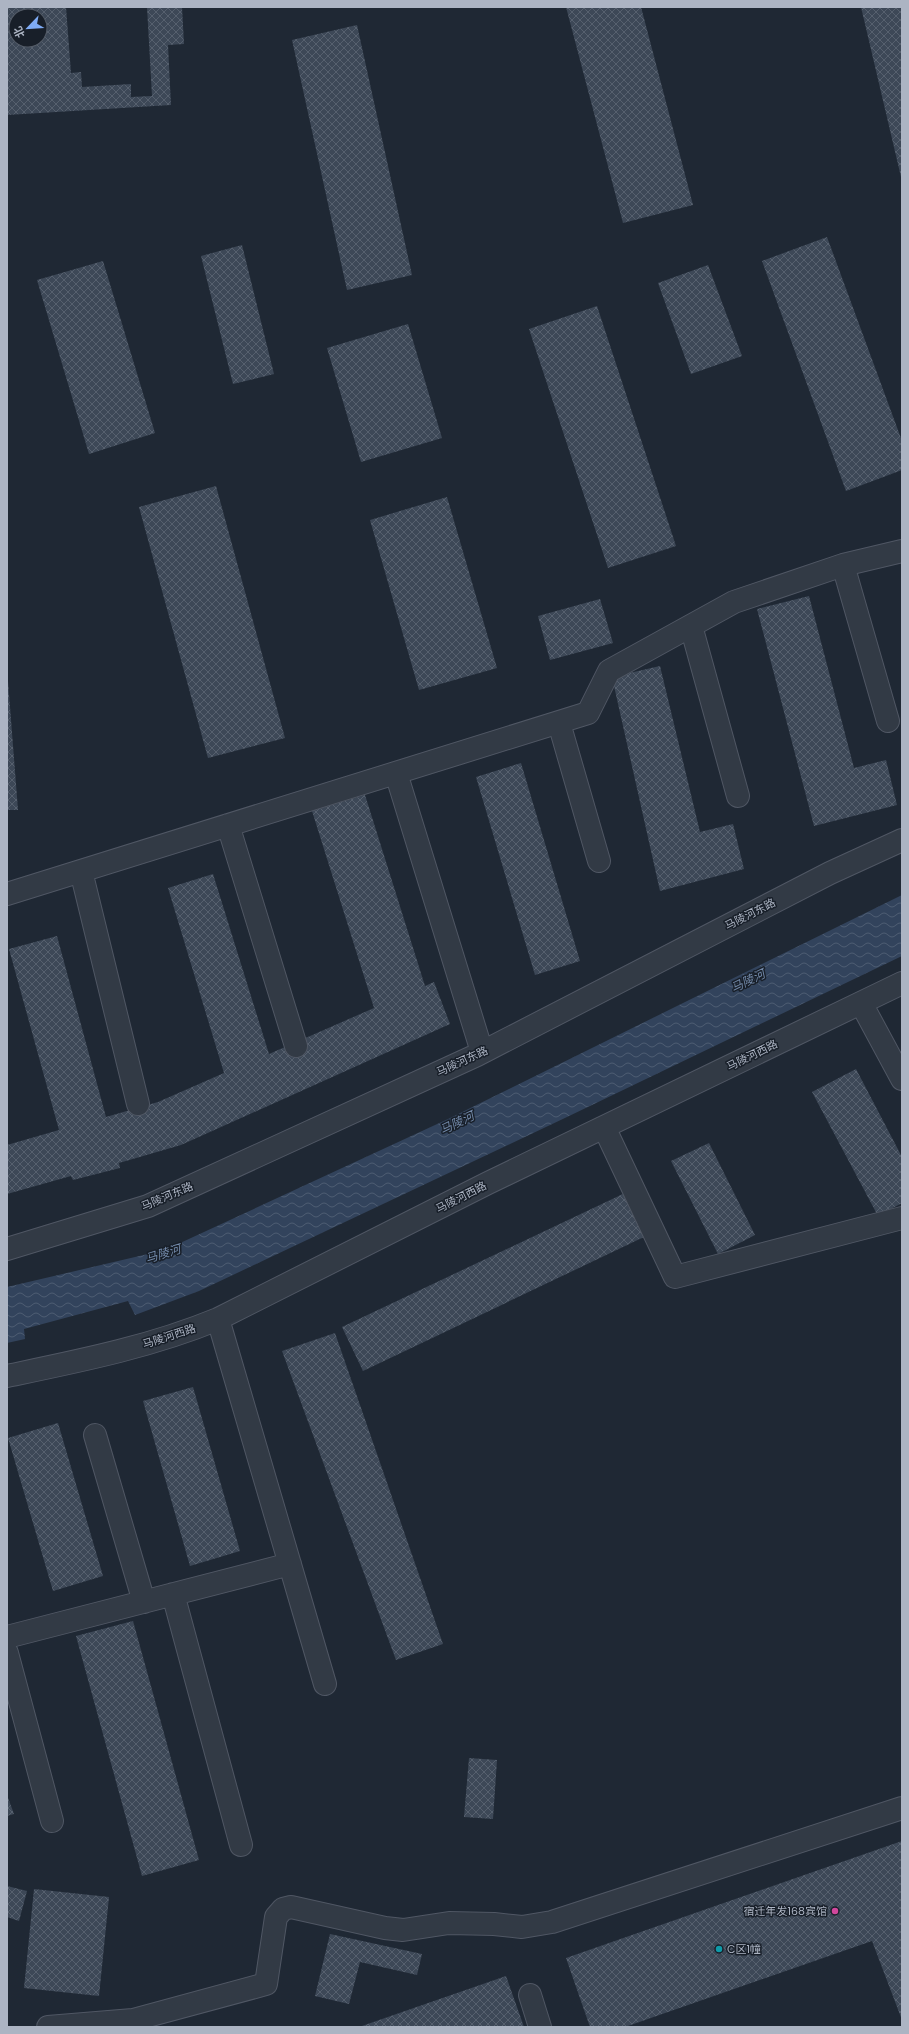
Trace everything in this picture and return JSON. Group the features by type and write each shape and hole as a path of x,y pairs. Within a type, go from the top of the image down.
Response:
{"street":[{"path":"7,894 588,713 609,670 734,602 843,565 902,550"},
{"path":"843,565 888,721"},
{"path":"691,626 738,796"},
{"path":"559,723 599,861"},
{"path":"396,773 482,1052"},
{"path":"228,826 296,1046"},
{"name":"马陵河东路","path":"7,1249 148,1206 482,1052 830,873 902,840"},
{"path":"81,871 138,1104"},
{"name":"马陵河西路","path":"7,1376 106,1355 182,1334 218,1319 604,1127 902,983"},
{"path":"861,1003 902,1079"},
{"path":"604,1127 675,1277 902,1218"},
{"path":"218,1319 325,1684"},
{"path":"96,1435 144,1602"},
{"path":"7,1637 290,1564"},
{"path":"173,1594 241,1844"},
{"path":"7,1653 52,1821"},
{"path":"48,2027 133,2020 266,1984 276,1917 283,1909 291,1907 385,1928 403,1930 449,1923 494,1924 522,1927 534,1926 552,1922 902,1808"},
{"path":"530,1995 540,2027"}],"water":[{"name":"马陵河","path":"902,895 902,956 567,1117 199,1291 135,1315 128,1301 24,1329 25,1339 7,1343 7,1287 165,1250 448,1119"}],"building":[{"path":"7,7 66,7 71,73 81,72 82,87 131,84 131,97 152,96 147,7 182,7 184,44 168,45 171,105 7,115"},
{"path":"566,7 641,7 693,205 623,223"},
{"path":"861,7 902,7 902,177 901,177"},
{"path":"357,25 412,275 347,290 292,40"},
{"path":"827,237 902,441 902,470 846,491 762,261"},
{"path":"242,245 274,374 233,384 201,256"},
{"path":"103,261 155,433 89,454 37,280"},
{"path":"708,265 742,356 691,374 658,283"},
{"path":"597,306 676,546 608,568 529,329"},
{"path":"408,324 442,438 361,462 327,348"},
{"path":"216,486 285,738 208,758 139,507"},
{"path":"447,497 497,668 419,690 370,520"},
{"path":"809,596 854,768 886,760 897,805 814,826 757,609"},
{"path":"600,599 613,643 550,660 538,616"},
{"path":"660,666 700,832 733,824 744,869 660,891 612,677"},
{"path":"7,668 18,810 7,810"},
{"path":"521,763 580,961 535,975 476,777"},
{"path":"365,795 425,986 434,982 450,1024 181,1145 119,1163 120,1168 73,1180 71,1176 7,1194 7,1145 59,1130 9,949 57,936 106,1117 158,1102 224,1073 168,888 213,874 269,1054 374,1008 312,811"},
{"path":"856,1069 902,1157 902,1203 878,1216 812,1092"},
{"path":"709,1143 755,1235 718,1254 671,1161"},
{"path":"625,1193 646,1236 363,1371 342,1327"},
{"path":"335,1333 443,1644 396,1660 282,1351"},
{"path":"193,1387 240,1551 190,1566 143,1401"},
{"path":"58,1423 103,1576 53,1591 8,1438"},
{"path":"133,1621 199,1860 142,1876 76,1636"},
{"path":"469,1758 497,1760 493,1819 464,1817"},
{"path":"7,1795 14,1814 7,1816"},
{"name":"C区1幢","path":"902,1841 902,2020 872,1941 625,2027 590,2027 566,1958"},
{"path":"7,1886 27,1891 19,1921 7,1917"},
{"path":"34,1889 109,1897 99,1996 24,1988"},
{"path":"330,1934 422,1954 417,1975 360,1962 349,2004 315,1996"},
{"path":"506,1976 524,2027 359,2027"}],"place":[{"name":"宿迁年发168宾馆","path":"835,1911"},
{"name":"C区1幢","path":"719,1949"}]}
